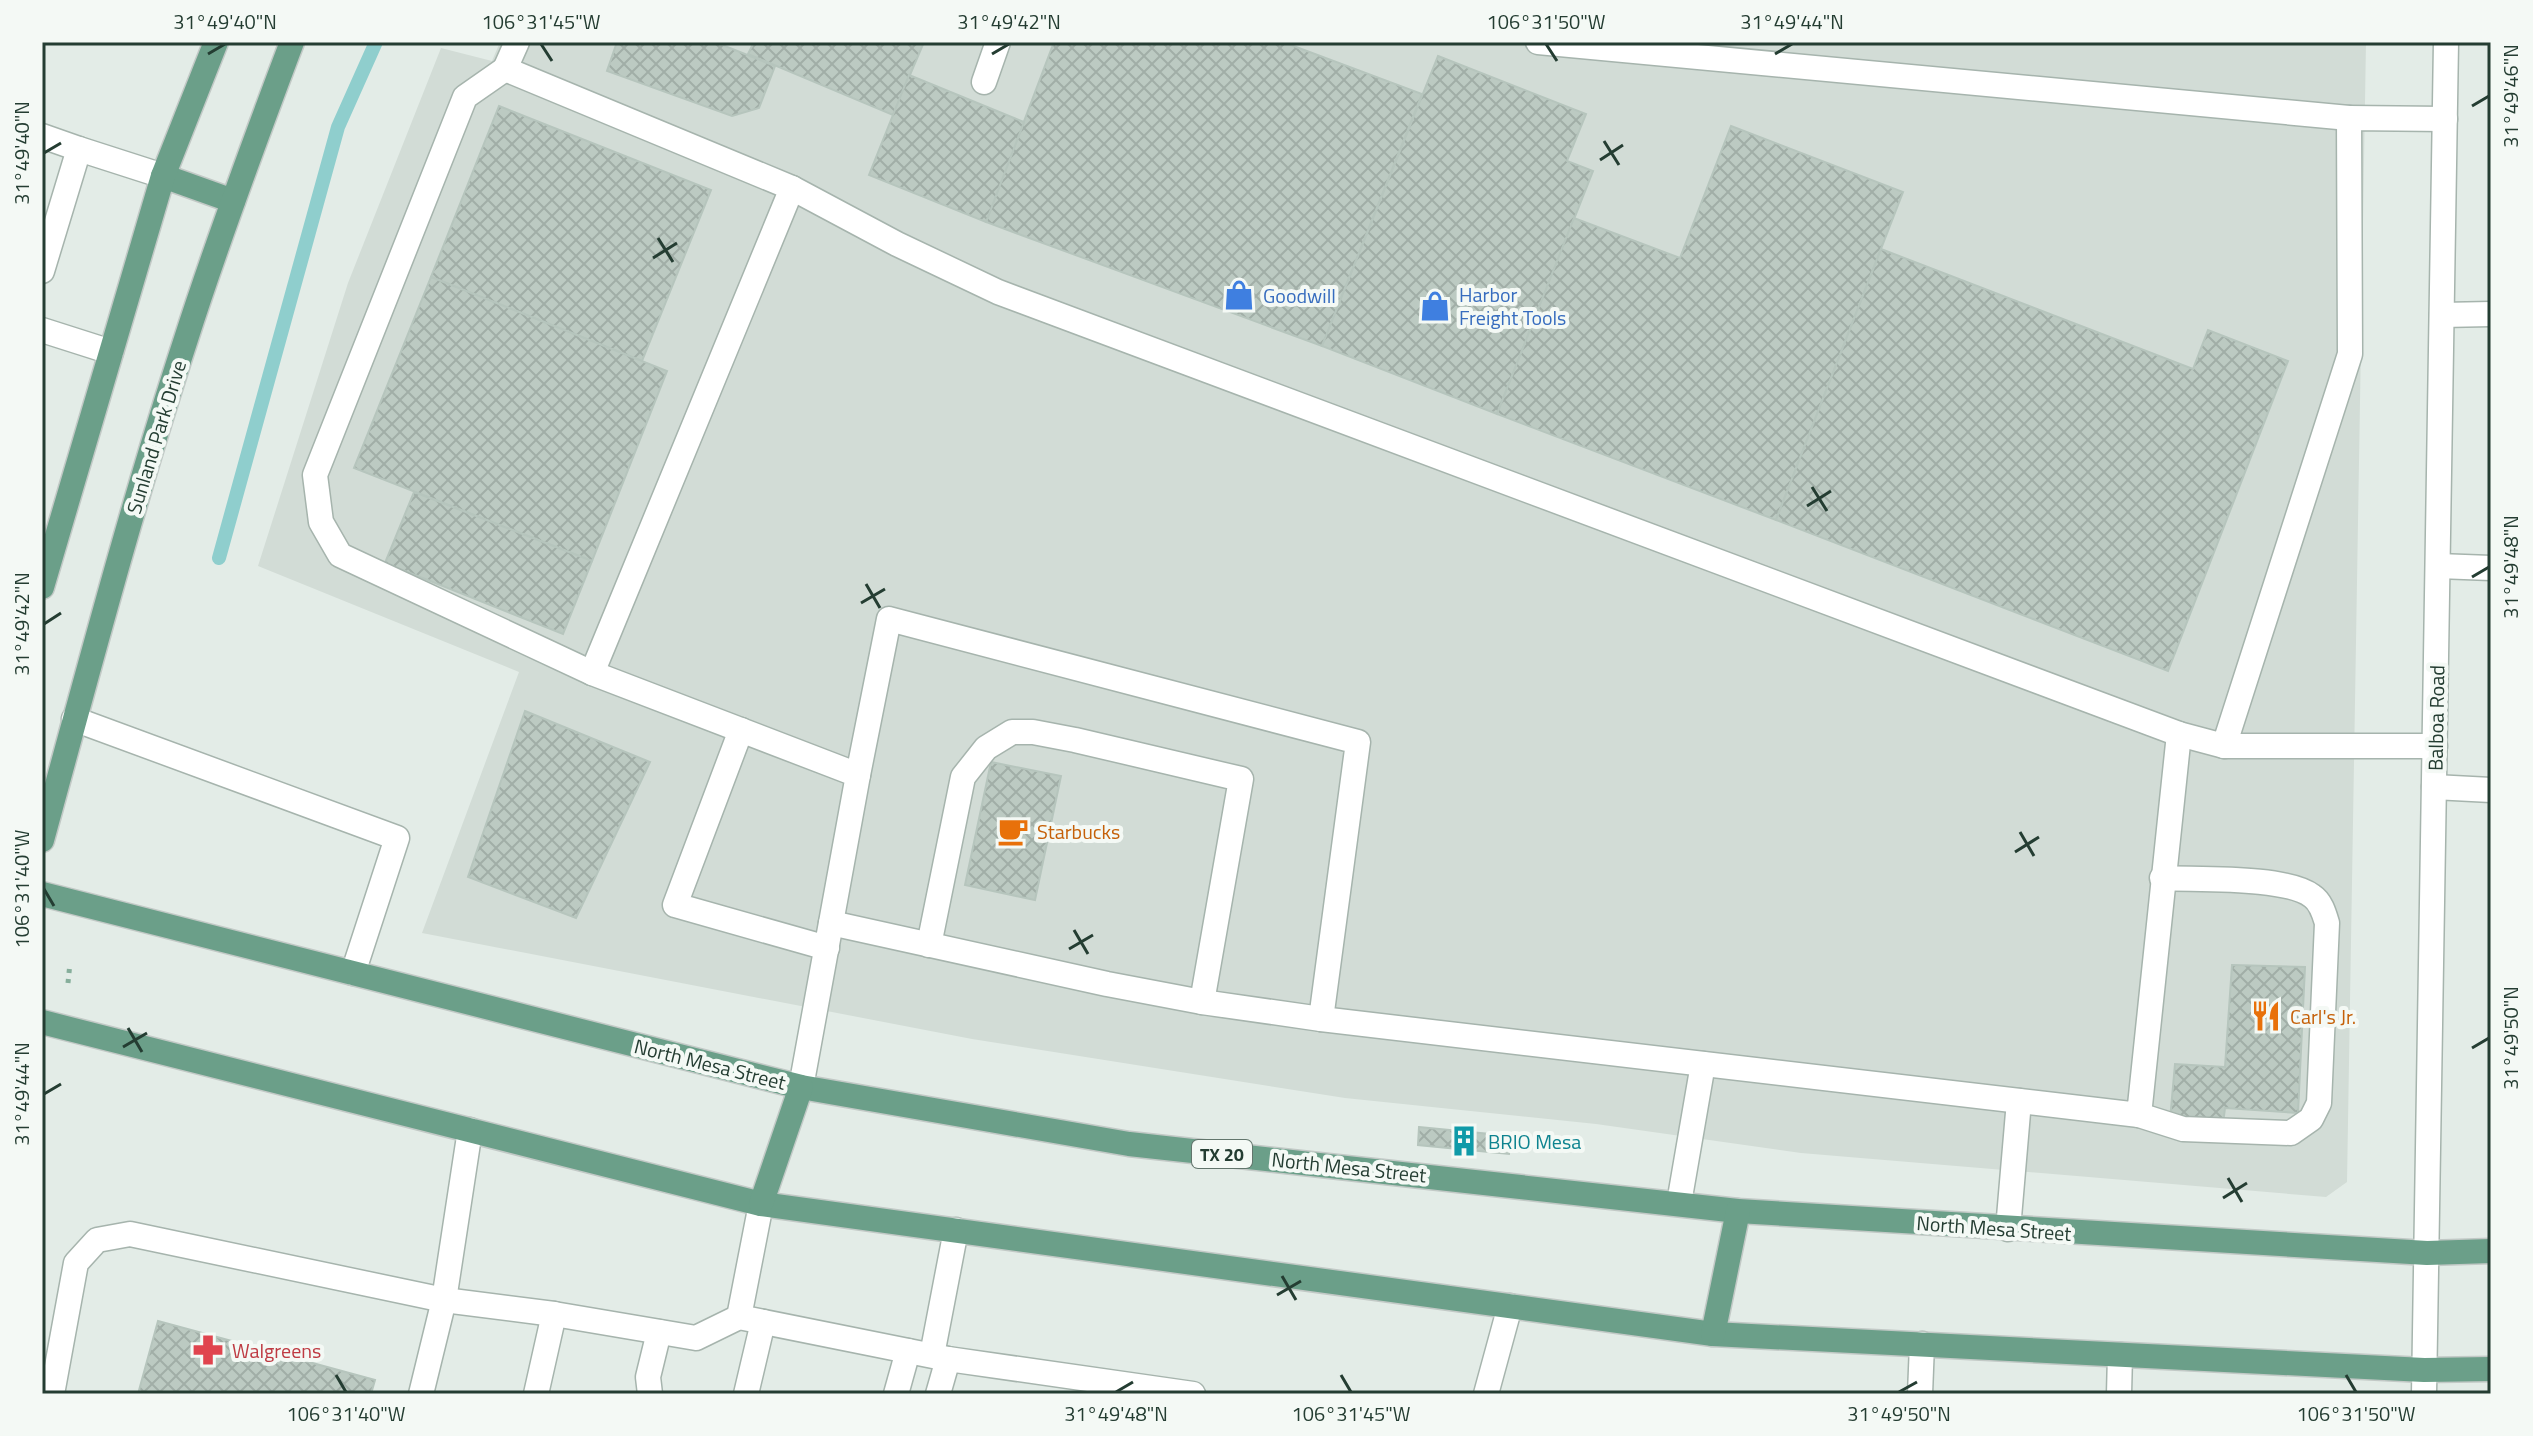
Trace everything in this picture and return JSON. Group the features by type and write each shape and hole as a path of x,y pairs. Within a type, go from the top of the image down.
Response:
{"main road":[{"path":"42,587 163,176 216,42"},
{"name":"Sunland Park Drive","path":"42,840 111,583 186,339 292,42"},
{"path":"163,176 233,201"},
{"name":"North Mesa Street","path":"42,894 801,1087 1129,1144 1738,1211 2427,1253 2491,1251"},
{"path":"42,1022 761,1204 1713,1334 2120,1355 2424,1382 2491,1369"},
{"path":"761,1204 801,1087"},
{"path":"1713,1334 1738,1211"}],"street":[{"path":"517,42 505,69 465,97 315,475 321,522 340,555 592,673 858,775"},
{"path":"984,82 998,42"},
{"path":"1538,42 2349,118 2445,119"},
{"name":"Balboa Road","path":"2424,1382 2446,42"},
{"path":"505,69 792,188 897,244 998,292 2179,734 2224,746 2435,746"},
{"path":"2224,746 2350,354 2349,118"},
{"path":"42,136 163,176"},
{"path":"42,271 79,149"},
{"path":"592,673 792,188"},
{"path":"2442,315 2491,314"},
{"path":"42,330 111,352"},
{"path":"2438,566 2491,568"},
{"path":"801,1087 889,619 1358,742 1321,1019"},
{"path":"74,719 397,838 353,973"},
{"path":"741,730 675,905 827,948"},
{"path":"929,945 963,777 986,748 1012,732 1033,732 1075,740 1241,779 1202,1002"},
{"path":"2139,1115 2179,734"},
{"path":"2434,787 2491,790"},
{"path":"831,923 1202,1002 1321,1019 2139,1115 2183,1129 2291,1133 2311,1119 2319,1103 2327,923 2322,907 2313,896 2285,884 2162,878"},
{"path":"1679,1203 1703,1064"},
{"path":"2008,1229 2019,1101"},
{"path":"421,1394 444,1300 470,1130"},
{"path":"746,1394 761,1204"},
{"path":"938,1394 929,1355 956,1230"},
{"path":"52,1394 76,1263 97,1240 130,1234 444,1300 554,1314 696,1338 751,1320 929,1355 1193,1394"},
{"path":"1486,1394 1510,1306"},
{"path":"536,1394 554,1314"},
{"path":"650,1394 648,1377 659,1332"},
{"path":"1920,1394 1922,1344"},
{"path":"896,1394 929,1355"},
{"path":"2119,1394 2120,1355"}],"path":[{"path":"68,983 70,963"}],"shaded area":[{"path":"500,42 2366,42 2347,1182 2326,1197 1801,1153 1596,1124 1345,1098 972,1039 422,933 519,672 258,566 348,283 441,48 492,61"}],"building":[{"path":"617,42 715,42 775,66 759,108 732,116 607,71"},
{"path":"754,42 924,42 893,115 748,54"},
{"path":"1054,42 1283,42 1422,94 1322,346 986,222"},
{"path":"1438,56 1586,114 1567,161 1593,171 1497,414 1322,346"},
{"path":"909,75 1024,122 986,222 869,175"},
{"path":"499,106 711,190 642,361 431,277"},
{"path":"1731,126 1903,192 1776,520 1497,414 1574,218 1680,258"},
{"path":"1881,249 2193,369 2208,330 2288,361 2168,671 1776,520"},
{"path":"431,277 667,371 592,561 354,468"},
{"path":"414,492 592,561 563,634 385,563"},
{"path":"525,711 650,762 576,918 468,877"},
{"name":"Starbucks","path":"991,762 1061,776 1035,900 965,885"},
{"name":"Carl's Jr.","path":"2232,965 2305,967 2298,1113 2225,1108 2223,1124 2170,1120 2175,1064 2225,1067"},
{"name":"BRIO Mesa","path":"1419,1127 1510,1136 1509,1154 1418,1145"},
{"name":"Walgreens","path":"158,1321 375,1380 371,1394 138,1394"}],"waterway":[{"path":"219,558 338,127 376,42"}],"place":[{"name":"Goodwill","path":"1239,295"},
{"name":"Harbor Freight Tools","path":"1435,306"},
{"name":"Starbucks","path":"1013,831"},
{"name":"Carl's Jr.","path":"2266,1016"},
{"name":"BRIO Mesa","path":"1464,1141"},
{"name":"Walgreens","path":"208,1350"}]}
